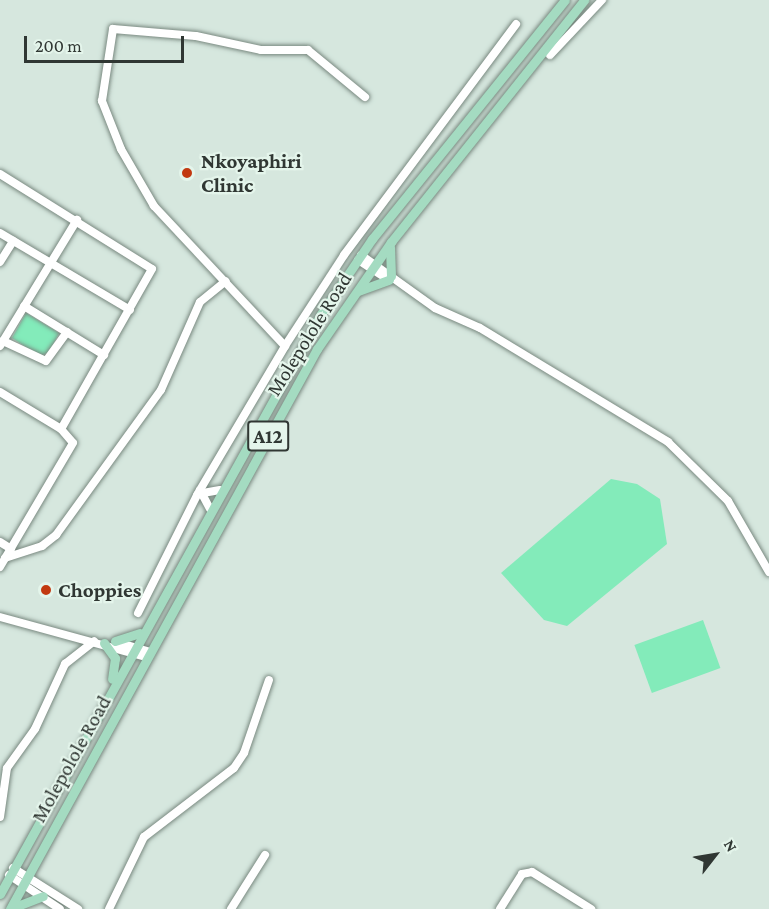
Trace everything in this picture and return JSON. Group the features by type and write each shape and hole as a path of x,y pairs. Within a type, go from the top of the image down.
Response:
{"main road":[{"name":"Molepolole Road","path":"0,894 280,379 359,257 565,0"},
{"name":"Molepolole Road","path":"10,909 311,359 391,242 584,0"},
{"path":"355,292 390,278 386,262 391,242"},
{"path":"115,641 129,640 144,629"},
{"path":"99,642 115,658 110,690"},
{"path":"10,909 49,897"}],"street":[{"path":"550,56 602,0"},
{"path":"138,613 201,491 285,346 344,255 516,24"},
{"path":"285,346 154,206 106,117 103,78 113,30 196,36 261,50 308,50 366,97"},
{"path":"0,174 77,220 152,269 61,429"},
{"path":"67,332 46,361 1,343 77,220"},
{"path":"0,233 130,310"},
{"path":"0,262 13,241"},
{"path":"359,257 401,285 668,442 728,501 769,572"},
{"path":"5,558 42,546 56,535 161,390 200,302 226,281"},
{"path":"24,306 104,355"},
{"path":"0,392 61,429 73,443 71,451 0,567"},
{"path":"201,491 220,490"},
{"path":"201,491 210,510"},
{"path":"0,542 11,549"},
{"path":"0,617 133,649"},
{"path":"83,637 115,641 148,655"},
{"path":"0,817 7,768 35,729 65,664 99,642"},
{"path":"109,909 144,837 234,768 244,753 269,680"},
{"path":"231,909 265,855"},
{"path":"11,872 49,897 60,909"},
{"path":"500,909 522,874 532,872 591,909"},
{"path":"25,880 49,897 78,909"}],"green space":[{"path":"26,313 59,333 49,352 40,356 12,338"},
{"path":"611,479 637,484 660,499 667,544 567,626 544,620 501,573"},
{"path":"703,620 720,668 652,693 634,645"}],"place":[{"name":"Nkoyaphiri Clinic","path":"187,173"},
{"name":"Choppies","path":"46,590"}]}
